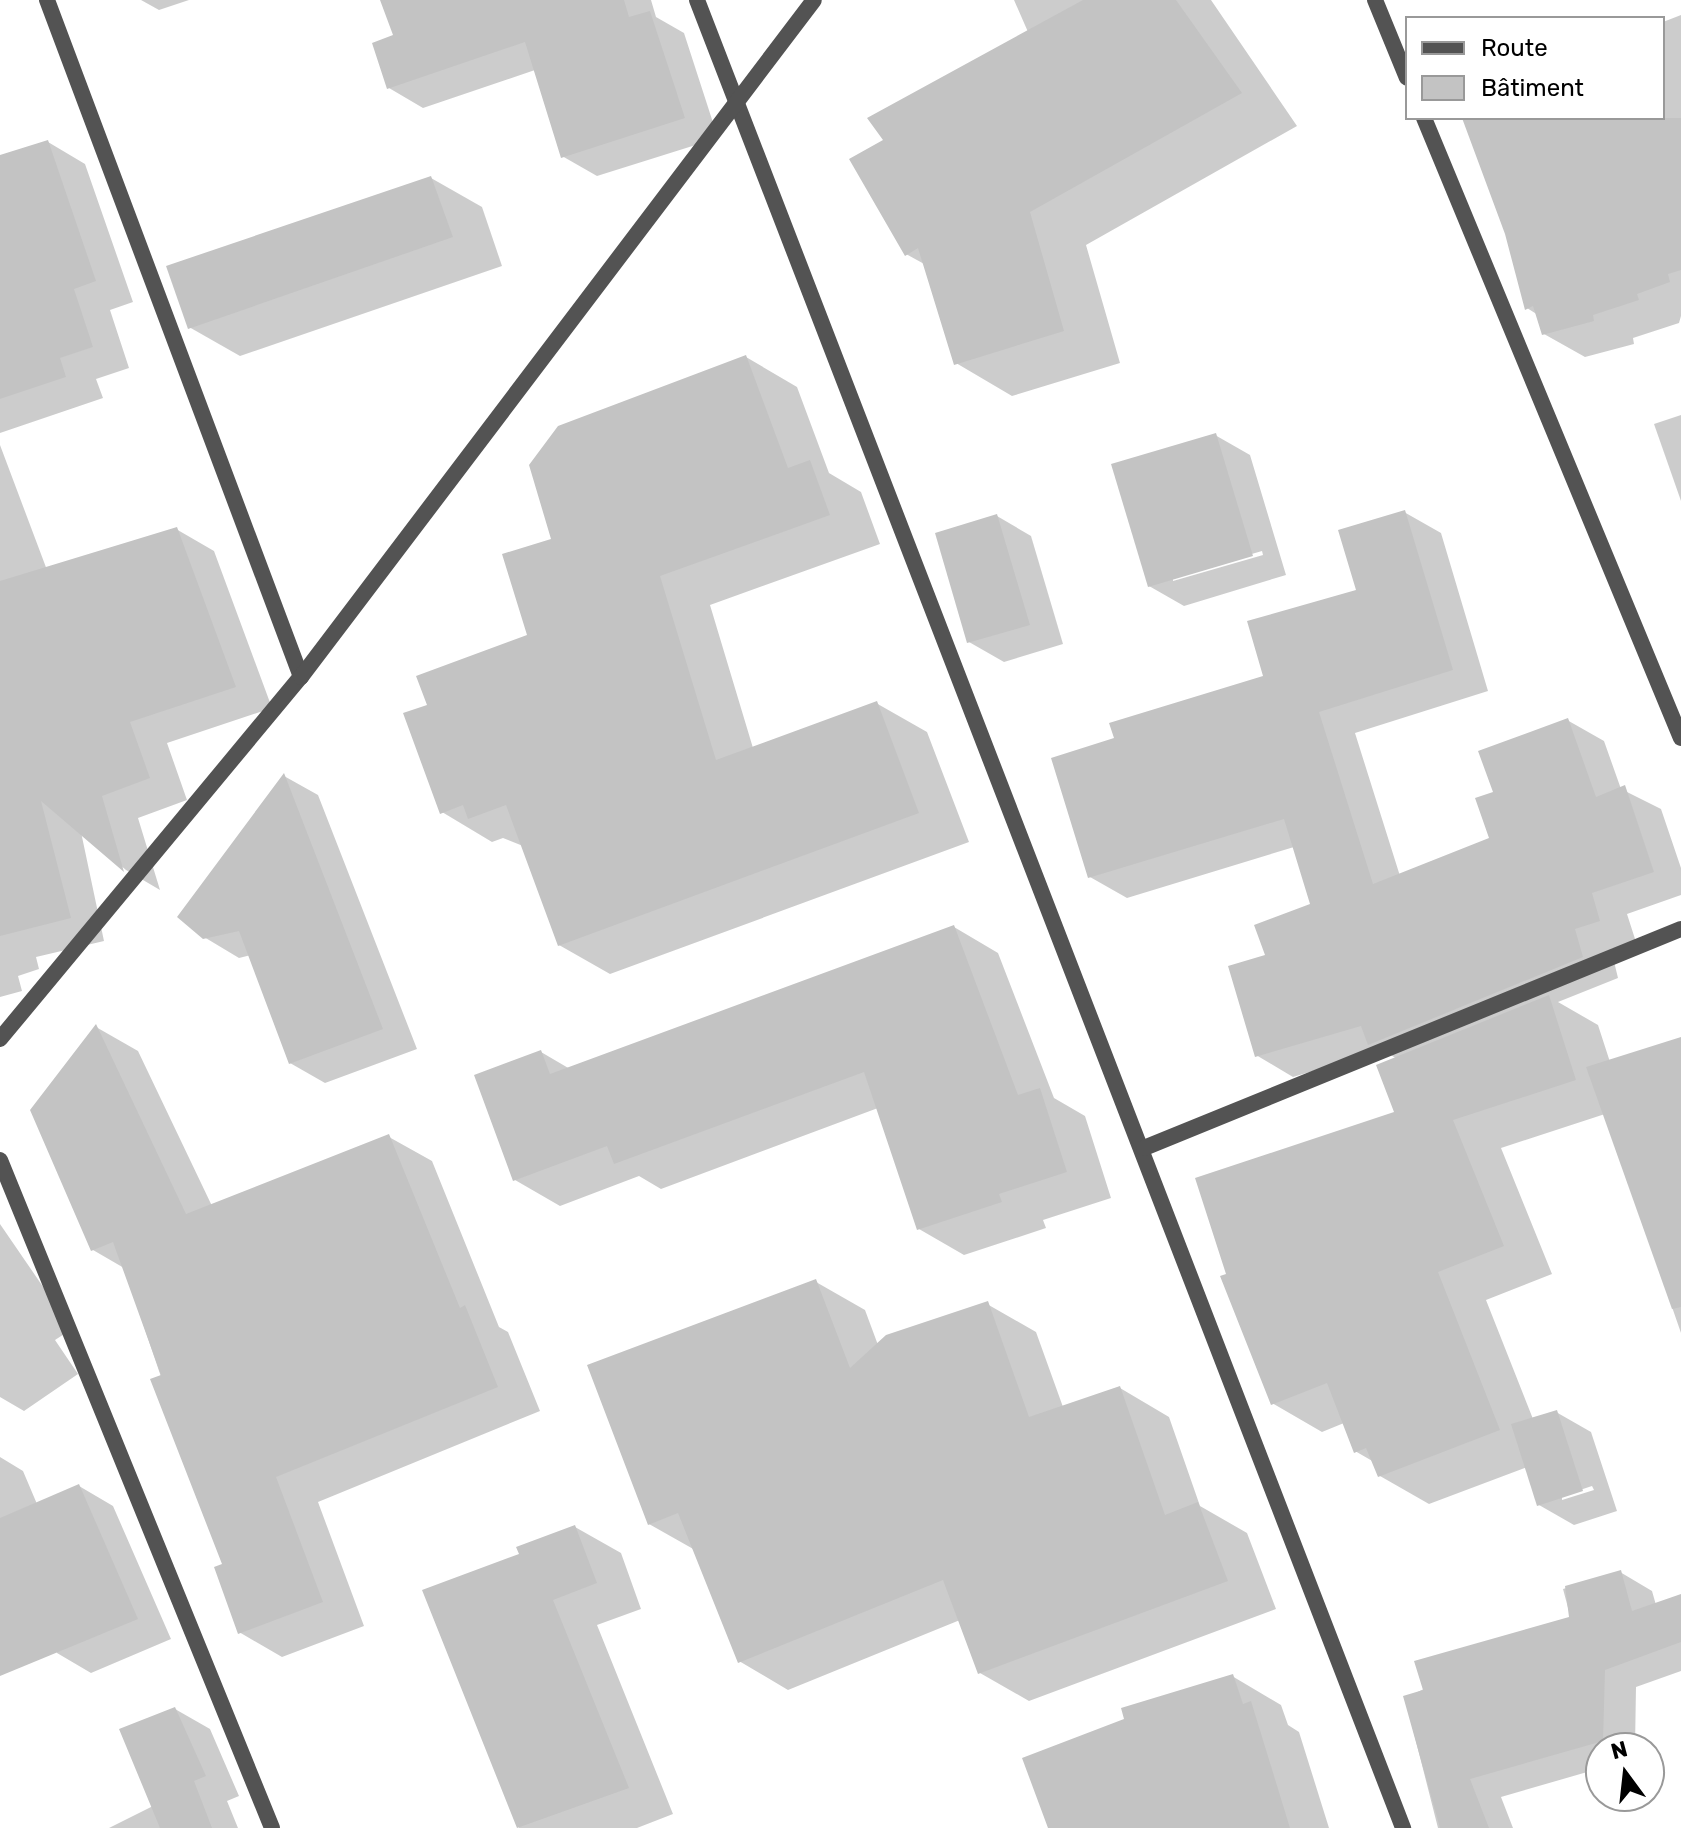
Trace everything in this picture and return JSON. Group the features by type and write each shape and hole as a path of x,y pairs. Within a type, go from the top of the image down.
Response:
{"street":[{"path":"47,0 301,677"},
{"path":"697,0 740,102 1144,1148 1403,1828"},
{"path":"0,1039 301,677 740,102 814,0"},
{"path":"1375,0 1405,73"},
{"path":"1425,120 1681,738"},
{"path":"1144,1148 1681,929"},
{"path":"0,1160 272,1828"}],"building":[{"path":"380,0 624,0 629,17 650,11 685,118 561,158 525,42 387,89 372,43 393,35"},
{"path":"1083,0 1176,0 1242,93 1030,212 1064,331 954,365 918,248 905,256 849,159 883,140 867,118"},
{"path":"1681,118 1681,270 1668,274 1670,282 1637,294 1639,300 1593,315 1594,321 1542,335 1533,306 1525,310 1505,234 1463,120"},
{"path":"48,140 96,281 74,289 93,347 60,358 66,377 0,399 0,155"},
{"path":"431,176 453,237 188,329 166,266"},
{"path":"746,355 788,468 810,460 830,515 660,576 716,760 877,701 919,813 558,946 506,805 468,819 463,805 440,814 403,713 427,705 416,676 527,635 502,554 551,539 529,465 558,426"},
{"path":"1216,433 1253,556 1148,587 1111,464"},
{"path":"1405,510 1453,670 1319,712 1373,884 1489,838 1475,798 1493,792 1478,751 1568,718 1596,797 1625,785 1654,872 1592,893 1600,921 1575,929 1583,957 1368,1045 1361,1026 1255,1057 1228,966 1265,955 1254,925 1310,904 1284,819 1088,878 1051,758 1114,738 1109,723 1263,676 1247,621 1356,590 1338,530"},
{"path":"997,514 1030,625 967,643 935,533"},
{"path":"177,527 236,687 130,722 150,778 102,796 124,872 41,801 71,918 0,936 0,581"},
{"path":"284,773 383,1029 289,1064 239,931 203,939 177,917"},
{"path":"954,925 1018,1095 1040,1088 1067,1172 999,1194 1002,1202 917,1230 864,1072 614,1164 607,1146 513,1181 474,1075 541,1050 550,1074"},
{"path":"1549,995 1576,1080 1453,1120 1504,1246 1438,1272 1500,1430 1378,1477 1366,1448 1354,1453 1327,1383 1271,1405 1220,1276 1226,1274 1195,1178 1394,1112 1376,1065"},
{"path":"96,1024 186,1214 389,1134 460,1308 465,1305 498,1387 276,1477 323,1602 238,1634 214,1567 222,1564 150,1379 161,1375 113,1242 91,1251 30,1110"},
{"path":"1681,1037 1681,1307 1672,1309 1586,1067"},
{"path":"816,1279 850,1368 886,1335 988,1301 1029,1417 1120,1386 1165,1515 1198,1502 1228,1581 978,1674 943,1580 738,1663 678,1513 648,1525 587,1365"},
{"path":"1557,1410 1583,1491 1537,1506 1511,1424"},
{"path":"79,1484 138,1619 0,1676 0,1518"},
{"path":"575,1525 597,1583 553,1600 629,1788 517,1828 422,1590 519,1554 516,1547"},
{"path":"1621,1570 1632,1611 1681,1594 1681,1642 1605,1670 1603,1732 1585,1732 1585,1746 1470,1779 1489,1828 1440,1828 1403,1696 1423,1690 1414,1661 1569,1617 1565,1586"},
{"path":"1233,1674 1243,1704 1251,1701 1290,1828 1048,1828 1022,1758 1124,1719 1121,1708"},
{"path":"175,1707 206,1776 194,1781 212,1828 160,1828 119,1729"}]}
